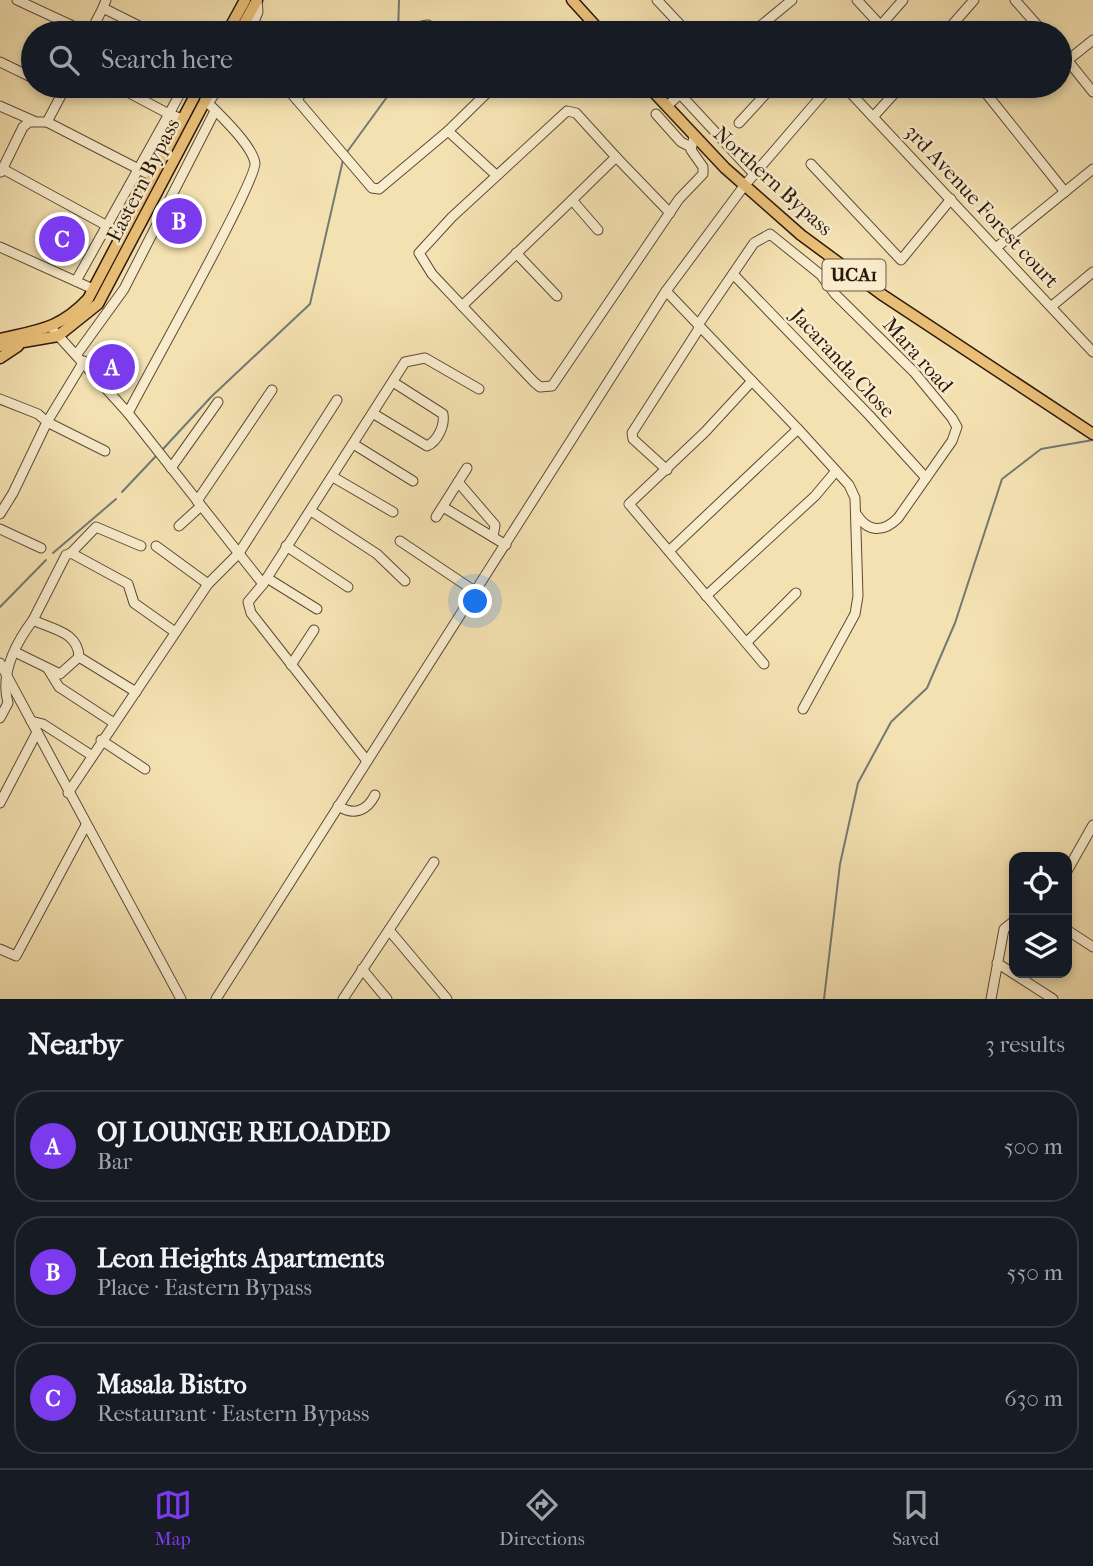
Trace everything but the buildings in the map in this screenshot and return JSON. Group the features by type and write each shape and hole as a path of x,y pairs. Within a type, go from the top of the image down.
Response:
{"main road":[{"path":"233,21 244,0"},
{"path":"246,21 257,0"},
{"path":"572,0 591,21"},
{"name":"Eastern Bypass","path":"54,332 76,311 93,289 193,98"},
{"name":"Eastern Bypass","path":"0,346 54,332 87,315 112,282 166,178 210,105 211,98"},
{"name":"Northern Bypass","path":"659,98 692,142 839,265 1091,432"},
{"path":"0,326 18,340 0,358"},
{"name":"Eastern Bypass","path":"0,339 18,340"}],"street":[{"path":"18,0 63,21"},
{"path":"254,21 258,12 257,0"},
{"path":"657,0 677,21"},
{"path":"767,21 792,0"},
{"path":"858,0 871,21"},
{"path":"885,21 903,0"},
{"path":"956,21 974,0"},
{"path":"1015,0 1033,21"},
{"path":"95,21 104,4 133,21"},
{"path":"1072,57 1093,40"},
{"path":"0,62 21,72"},
{"path":"1072,65 1093,92"},
{"path":"47,122 60,98"},
{"path":"139,98 182,119"},
{"path":"76,281 178,98"},
{"path":"77,354 124,289 177,185 214,98"},
{"path":"297,100 368,186 376,189 448,131 476,98"},
{"path":"667,106 676,98"},
{"path":"684,98 754,174"},
{"path":"739,123 762,98"},
{"path":"216,999 666,291 744,186 820,98"},
{"name":"3rd Avenue Forest court","path":"855,98 1093,352"},
{"path":"873,117 890,98"},
{"path":"990,98 1065,192"},
{"path":"128,413 234,213 255,167 252,155 210,105"},
{"path":"0,106 34,121 47,122 152,176"},
{"path":"656,114 681,142 692,142 704,172 670,213 552,386 540,387 534,382 432,274 419,253 496,175 564,112 576,113 670,213"},
{"path":"34,121 23,127 2,171 122,234"},
{"path":"448,131 496,175"},
{"path":"147,155 160,162"},
{"path":"462,306 616,157"},
{"path":"811,164 901,260 951,199"},
{"path":"997,247 1093,169"},
{"path":"166,178 177,185"},
{"path":"572,200 598,230"},
{"name":"Mara road","path":"667,470 633,439 632,433 754,243 770,234 821,275 835,294 914,372 957,427 950,444 926,478"},
{"path":"0,247 93,289"},
{"path":"516,253 557,296"},
{"path":"1052,306 1093,272"},
{"name":"Jacaranda Close","path":"733,274 772,312 808,355 854,398 926,478"},
{"path":"112,282 124,289"},
{"path":"666,291 798,429 853,493 857,514 858,596 855,614 803,709"},
{"path":"54,332 77,354 128,413 199,504 265,581 317,609"},
{"path":"367,761 291,665 248,607 248,602 265,581 355,446 405,362 425,358 479,389"},
{"path":"0,514 47,422 84,362"},
{"path":"752,381 667,470 629,504 764,664"},
{"path":"374,414 427,446 433,443 444,422 443,414 393,382"},
{"path":"179,526 199,504 272,390"},
{"path":"0,399 38,414 47,422 104,451"},
{"path":"68,793 208,584 239,553 337,400"},
{"path":"171,468 218,402"},
{"path":"669,551 798,429"},
{"path":"355,446 413,481"},
{"path":"436,517 467,468"},
{"path":"706,596 815,496 836,471"},
{"path":"333,477 393,512"},
{"path":"857,514 872,529 889,526 926,478"},
{"path":"458,482 495,525 493,537"},
{"path":"443,507 506,545"},
{"path":"311,511 377,554 405,582"},
{"path":"0,718 8,703 3,689 2,667 15,652 66,555 96,527 141,546"},
{"path":"0,529 41,548"},
{"path":"400,541 476,592"},
{"path":"156,546 208,584"},
{"path":"286,546 348,587"},
{"path":"71,553 128,584 134,603 175,632"},
{"path":"747,642 796,593"},
{"path":"15,652 63,674 79,657 79,647 75,639 33,620"},
{"path":"291,665 314,630"},
{"path":"79,657 136,692"},
{"path":"2,667 181,999"},
{"path":"48,669 59,687 114,723"},
{"path":"31,721 43,724 91,755"},
{"path":"0,803 37,732"},
{"path":"102,740 145,769"},
{"path":"338,806 348,812 357,812 371,802 375,794"},
{"path":"0,949 16,956 86,825"},
{"path":"1072,862 1093,825"},
{"path":"342,999 434,862"},
{"path":"991,999 1004,929 1009,925"},
{"path":"389,930 447,999"},
{"path":"1072,933 1093,947"},
{"path":"997,963 1052,999"},
{"path":"362,969 387,999"}],"waterway":[{"path":"398,21 399,0"},
{"path":"347,152 386,98"},
{"path":"163,449 211,397 310,304 343,160"},
{"path":"824,999 840,864 858,783 891,722 927,688 955,623 1002,479 1041,449 1093,440"},
{"path":"122,492 156,456"},
{"path":"53,553 116,499"},
{"path":"0,607 46,560"}],"place":[{"name":"Leon Heights Apartments","path":"179,221"},
{"name":"Masala Bistro","path":"62,239"},
{"name":"OJ LOUNGE RELOADED","path":"112,367"}]}
